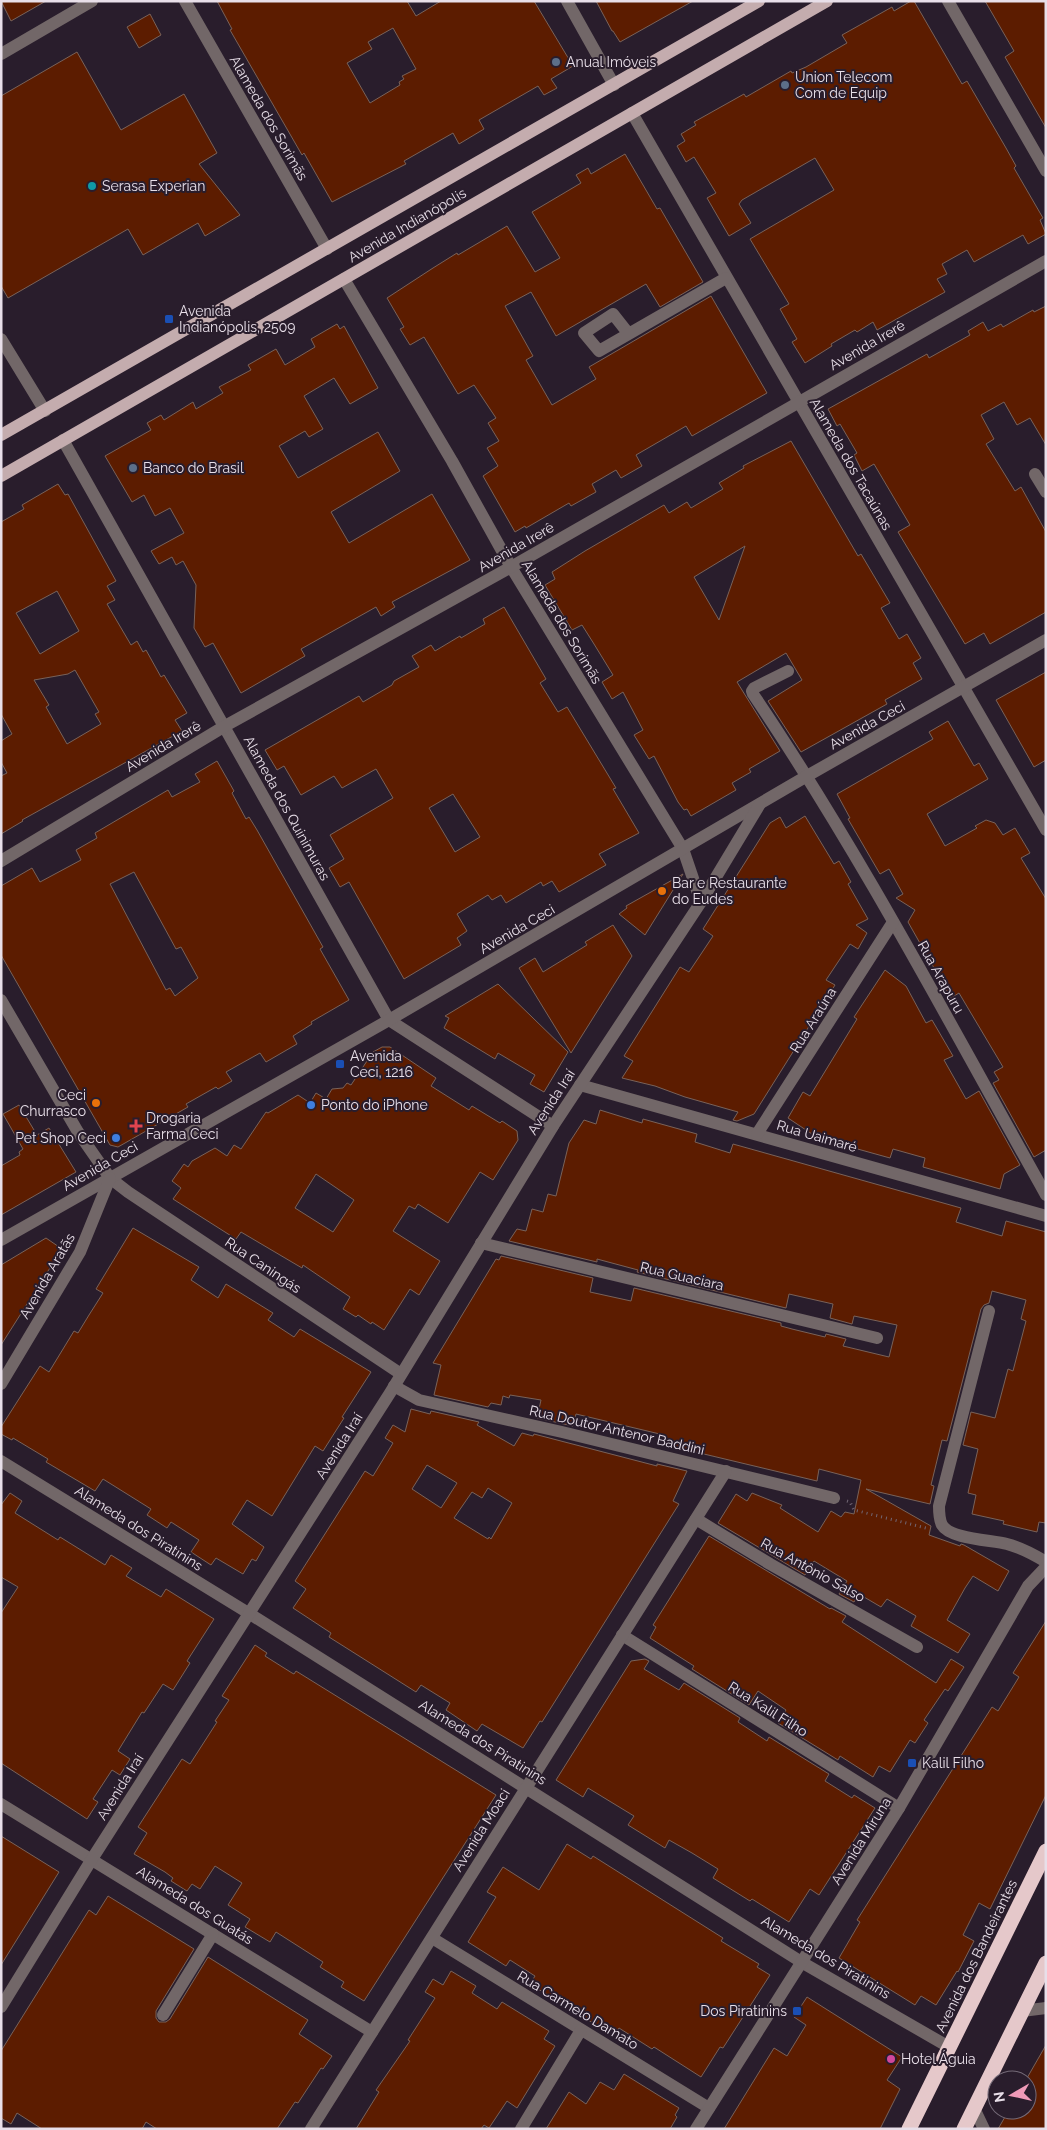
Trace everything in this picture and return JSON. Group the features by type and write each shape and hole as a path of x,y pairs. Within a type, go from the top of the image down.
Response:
{"highway":[{"name":"Avenida dos Bandeirantes","path":"909,2129 1046,1851"},
{"path":"964,2129 1046,1963"}],"main road":[{"name":"Avenida Indianópolis","path":"1,435 759,1"},
{"name":"Avenida Indianópolis","path":"1,476 827,1"}],"street":[{"path":"1,54 92,1"},
{"name":"Alameda dos Sorimãs","path":"185,1 327,249"},
{"path":"566,1 614,85"},
{"path":"948,1 1046,171"},
{"name":"Alameda dos Tacaúnas","path":"632,113 797,402 1046,830"},
{"name":"Avenida Irerê","path":"1,861 225,726 511,567 1046,261"},
{"path":"628,333 726,278"},
{"name":"Alameda dos Sorimãs","path":"344,279 452,461 511,567 684,849"},
{"path":"1,339 44,411"},
{"name":"Alameda dos Quinimuras","path":"63,440 389,1020 553,1126"},
{"path":"1035,474 1046,492"},
{"name":"Avenida Ceci","path":"1,1240 389,1020 807,776 1046,640"},
{"name":"Rua Arapuru","path":"788,671 754,688 752,692 807,776 893,922 1046,1195"},
{"name":"Avenida Iraí","path":"1,2007 92,1859 394,1386 553,1126 701,902 760,804"},
{"path":"684,849 701,902"},
{"name":"Rua Araúna","path":"757,1134 893,922"},
{"name":"Rua Caningás","path":"1,1000 78,1132 110,1178 169,1220 401,1374"},
{"name":"Rua Uaimaré","path":"580,1085 1046,1216"},
{"name":"Avenida Aratãs","path":"1,1384 80,1252 110,1178"},
{"name":"Rua Guaciara","path":"481,1243 877,1338"},
{"path":"989,1311 939,1506 942,1526 955,1534 1008,1544 1029,1552 1046,1562"},
{"name":"Rua Doutor Antenor Baddini","path":"394,1386 419,1400 562,1432 834,1498"},
{"name":"Alameda dos Piratinins","path":"1,1462 250,1614 803,1963 949,2047"},
{"name":"Avenida Moaci","path":"311,2129 525,1787 726,1472"},
{"name":"Rua Antônio Salso","path":"696,1519 770,1564 917,1647"},
{"name":"Avenida Miruna","path":"696,2129 803,1963 899,1808 1028,1586 1046,1567"},
{"name":"Rua Kalil Filho","path":"622,1635 899,1808"},
{"name":"Alameda dos Guatás","path":"1,1804 372,2032"},
{"path":"163,2014 213,1934"},
{"name":"Rua Carmelo Damato","path":"432,1938 710,2108"},
{"path":"1022,2010 1046,2008"},
{"path":"521,2129 581,2030"},
{"path":"974,2108 984,2129"}],"path":[{"path":"834,1498 850,1502 854,1510 937,1530 942,1526"}],"building":[{"path":"1,1 46,1 11,21"},
{"path":"217,1 407,1 416,16 441,1 534,1 573,66 551,79 557,88 544,95 538,86 479,120 484,129 459,144 453,133 404,161 406,164 332,202 304,153 302,155 230,30 232,29","holes":["393,28 416,69 402,76 404,79 399,82 400,85 370,103 347,63 372,49 368,42"]},
{"path":"596,1 693,1 620,42"},
{"path":"914,1 962,84 967,81 1006,148 1016,166 1014,168 1043,218 1040,220 1046,234 1028,244 1023,235 974,262 967,250 942,264 947,274 937,279 945,292 877,330 873,322 857,332 855,330 831,344 832,346 805,363 792,342 797,339 780,309 789,304 750,239 834,190 815,158 742,200 739,204 751,223 729,236 707,198 716,193 694,157 686,162 677,146 685,141 681,134 696,125 694,122 744,94 746,97 791,71 792,73 806,67 847,43 842,35 892,7 894,11"},
{"path":"985,1 1046,1 1046,128 1005,57 1014,51"},
{"path":"150,14 161,35 139,48 127,27"},
{"path":"77,52 121,130 184,94 217,153 199,164 240,215 205,236 198,223 143,255 128,229 8,298 1,286 1,96"},
{"path":"625,154 657,209 660,208 703,282 660,307 646,284 556,336 531,292 505,306 533,356 526,360 552,405 596,379 589,367 711,296 767,393 692,436 686,426 636,455 642,466 621,478 616,470 592,484 596,492 571,506 569,503 526,528 525,526 515,532 483,476 498,466 487,448 499,441 488,423 496,418 474,385 458,394 424,337 410,345 400,329 404,327 387,298 457,253 458,255 507,226 535,272 560,258 532,212 581,183 576,175 588,168 591,174"},
{"path":"1046,306 1046,445 1030,418 1017,425 1004,402 981,415 994,439 986,444 1015,491 1021,487 1046,532 1046,612 990,644 984,633 965,644 898,532 910,525 874,464 862,471 854,455 857,453 840,424 837,426 828,409 927,354 929,358 970,335 968,331 983,322 988,331 1001,324 1003,327 1033,310 1034,312"},
{"path":"337,324 340,329 344,326 378,388 350,404 334,378 304,396 323,429 309,437 305,431 279,446 298,478 378,432 400,471 331,512 349,543 432,494 470,560 392,602 395,607 381,616 376,607 301,649 305,656 241,693 213,643 205,647 194,628 196,585 183,561 176,565 172,557 159,564 151,551 184,533 170,508 155,516 144,495 132,502 105,456 151,430 147,423 161,415 164,420 193,402 196,409 223,393 219,387 251,370 248,365 276,349 285,365 315,347 311,339"},
{"path":"791,441 858,556 861,554 890,603 881,608 899,639 907,634 921,658 913,663 922,679 885,700 887,704 801,752 768,701 802,680 786,653 737,682 780,751 749,769 751,772 732,783 736,790 691,816 687,809 684,810 678,802 654,756 649,759 634,735 643,730 623,692 612,699 602,682 613,675 582,625 572,630 545,585 555,579 552,572 664,505 669,513 687,502 691,508 723,489 719,483 744,468 743,466","holes":["745,546 719,620 694,577"]},
{"path":"58,484 65,495 68,494 116,581 107,586 115,600 107,604 131,645 137,641 143,652 146,650 161,677 164,675 187,713 175,720 182,731 22,820 1,834 1,776 7,773 1,762 1,741 12,734 1,714 1,522 24,509 22,505","holes":["57,591 79,631 40,654 16,613","75,670 99,712 95,714 101,724 67,744 46,707 49,705 34,680 68,674"]},
{"path":"504,607 546,679 540,683 558,712 567,707 616,788 613,789 639,833 599,854 606,865 559,892 552,881 543,886 541,882 506,903 501,895 492,900 488,895 457,914 467,931 457,938 461,945 404,979 349,882 340,887 329,868 344,859 330,835 393,798 376,769 342,788 334,776 301,795 284,766 277,770 265,750 359,696 363,702 392,685 394,681 419,667 412,656 431,645 435,651 460,636 461,638 485,624 483,619","holes":["453,794 480,837 455,852 429,808"]},
{"path":"1046,672 1046,760 1034,767 996,700"},
{"path":"948,721 974,766 979,763 988,779 927,814 945,846 977,828 975,826 986,820 995,823 1003,835 1015,828 1030,853 1021,858 1046,899 1046,1150 1034,1157 993,1083 999,1080 994,1072 1003,1067 959,993 951,998 908,922 915,910 896,898 903,894 889,869 880,874 848,819 850,818 837,794 933,739 929,732"},
{"path":"217,761 234,791 232,793 246,819 249,817 257,830 323,947 320,949 349,1000 311,1022 312,1024 293,1036 297,1044 266,1062 260,1053 226,1072 232,1081 218,1089 216,1087 186,1104 188,1107 118,1147 110,1145 1,955 1,886 32,868 40,882 81,860 76,850 97,838 95,833 168,790 172,797 200,782 195,774","holes":["134,872 176,949 181,947 198,978 175,996 170,988 166,990 110,884"]},
{"path":"805,816 834,864 839,861 851,882 848,884 868,919 856,925 867,933 858,949 850,944 826,980 835,985 754,1114 737,1121 733,1120 738,1112 685,1097 655,1086 622,1078 633,1061 624,1056 680,967 689,972 713,936 703,929 770,823 780,817 786,828"},
{"path":"683,874 645,935 619,914 627,908 626,906"},
{"path":"613,925 632,956 571,1053 519,968 535,958 543,972 587,945 585,942"},
{"path":"885,970 906,986 926,1023 932,1020 953,1056 944,1060 966,1099 979,1091 1020,1165 1004,1174 1000,1189 923,1167 925,1158 893,1149 890,1158 836,1143 838,1140 812,1134 788,1118 803,1092 810,1096 857,1019 854,1017"},
{"path":"498,984 568,1052 544,1092 530,1084 535,1075 498,1053 495,1059 444,1028 449,1018 445,1016"},
{"path":"382,1047 390,1047 436,1078 431,1086 469,1110 472,1106 500,1123 502,1121 517,1131 518,1140 493,1180 480,1172 448,1223 418,1204 415,1209 409,1206 393,1231 440,1261 419,1295 410,1289 384,1330 372,1322 371,1324 358,1315 356,1317 343,1309 350,1297 303,1265 302,1268 241,1232 236,1239 173,1199 181,1188 172,1181 184,1164 188,1167 192,1161 215,1148 227,1156 234,1145 241,1149 266,1112 268,1113 298,1095 310,1103 316,1093 326,1099 332,1089 343,1088 347,1083 351,1085 373,1052","holes":["316,1174 354,1200 333,1232 295,1208"]},
{"path":"19,1105 37,1135 49,1128 76,1172 1,1215 1,1166 20,1155 19,1152 23,1149 3,1114"},
{"path":"600,1110 642,1123 643,1119 697,1134 695,1142 730,1153 733,1144 961,1208 956,1222 1002,1236 1006,1221 1046,1232 1046,1523 1039,1522 1037,1532 1003,1524 1004,1521 972,1514 976,1495 968,1493 978,1449 963,1445 971,1412 995,1418 1008,1369 1013,1371 1026,1321 1021,1319 1026,1300 992,1291 989,1303 981,1309 947,1441 942,1440 931,1485 934,1486 930,1504 866,1489 931,1526 929,1535 960,1546 961,1544 964,1545 1009,1571 998,1591 973,1576 965,1588 947,1620 970,1634 958,1653 911,1626 916,1616 887,1599 881,1607 859,1594 854,1602 839,1594 847,1581 814,1561 805,1575 718,1523 736,1494 747,1501 752,1493 782,1505 780,1508 818,1532 831,1511 841,1517 845,1512 854,1514 861,1480 819,1469 817,1481 662,1444 664,1435 576,1414 573,1426 537,1418 541,1400 510,1395 509,1398 503,1396 501,1405 491,1403 488,1407 434,1395 441,1365 433,1363 496,1259 499,1260 501,1256 593,1278 590,1292 631,1301 634,1288 781,1323 781,1326 825,1337 826,1334 846,1339 843,1346 889,1357 897,1325 854,1316 852,1324 830,1318 833,1304 789,1294 786,1308 637,1272 638,1270 597,1259 597,1262 509,1241 517,1229 526,1231 532,1209 543,1212 548,1194 556,1196 569,1143 584,1120 596,1124"},
{"path":"133,1228 199,1267 191,1280 218,1298 226,1284 273,1313 268,1320 294,1337 300,1329 371,1372 323,1451 315,1446 272,1516 247,1500 232,1524 264,1547 256,1561 252,1559 243,1574 216,1558 211,1565 191,1552 199,1540 171,1522 167,1528 147,1515 151,1509 103,1479 95,1491 46,1462 48,1459 13,1438 12,1440 1,1434 1,1427 40,1366 49,1372 74,1331 78,1333 103,1293 96,1289"},
{"path":"46,1238 62,1249 1,1345 1,1265"},
{"path":"411,1409 430,1414 431,1411 479,1422 477,1425 514,1446 522,1433 533,1436 534,1434 657,1466 657,1464 687,1471 673,1501 679,1504 542,1722 540,1721 523,1748 482,1724 477,1731 446,1710 450,1703 421,1685 416,1692 329,1637 331,1633 293,1608 306,1589 295,1581 365,1471 373,1476 393,1443 385,1438 393,1425 405,1432","holes":["427,1465 457,1483 441,1508 412,1489","488,1488 512,1503 491,1539 454,1518 472,1492 482,1498"]},
{"path":"10,1493 22,1501 15,1513 58,1540 60,1537 105,1565 111,1555 132,1568 126,1576 161,1597 166,1589 214,1619 187,1661 190,1663 173,1690 163,1684 144,1713 142,1712 118,1751 130,1759 120,1775 112,1770 93,1799 98,1802 87,1819 1,1763 1,1613 18,1587 1,1577 1,1505"},
{"path":"709,1536 830,1609 846,1616 842,1622 936,1683 951,1659 964,1667 948,1691 945,1689 924,1720 928,1723 915,1743 910,1740 890,1772 879,1766 873,1777 840,1756 838,1760 778,1723 786,1710 758,1691 749,1705 692,1669 694,1666 650,1638 656,1627 653,1625"},
{"path":"1046,1621 1046,1795 990,1909 979,1903 963,1935 974,1941 958,1972 936,2005 921,1996 915,2005 839,1958 860,1922 857,1920 992,1707 998,1711 1019,1677 1013,1673"},
{"path":"255,1645 267,1653 265,1656 292,1673 294,1674 296,1671 496,1795 364,2001 341,1987 344,1982 320,1967 323,1962 276,1932 270,1942 245,1927 250,1919 228,1905 242,1883 215,1866 200,1889 192,1884 187,1891 171,1881 173,1878 165,1872 134,1854 147,1833 138,1827 182,1759 190,1764 217,1722 215,1721 229,1700 222,1696"},
{"path":"645,1659 649,1661 644,1669 679,1690 684,1683 740,1718 738,1722 767,1741 769,1737 829,1774 825,1781 852,1798 854,1795 875,1808 819,1895 810,1889 789,1922 713,1878 718,1869 692,1853 669,1840 665,1848 628,1825 634,1816 588,1788 583,1797 556,1780 631,1661"},
{"path":"1,1836 59,1872 1,1965"},
{"path":"567,1844 591,1859 593,1856 723,1938 721,1941 759,1964 757,1967 770,1975 723,2048 720,2047 701,2077 654,2047 652,2049 619,2028 614,2036 530,1984 535,1976 510,1960 506,1966 468,1942 496,1897 487,1892 503,1867 539,1890"},
{"path":"108,1896 194,1949 156,2011 156,2018 159,2022 166,2022 170,2019 208,1957 308,2020 299,2034 332,2056 323,2069 321,2068 298,2103 295,2102 277,2129 157,2129 146,2122 142,2129 42,2129 17,2113 11,2124 1,2118 1,2051 89,1910 96,1915"},
{"path":"451,1971 476,1986 472,1993 497,2009 502,2002 549,2031 544,2039 555,2046 517,2108 507,2101 489,2128 484,2125 481,2129 356,2129 379,2092 376,2090 410,2041 408,2040 435,1998 425,1992 433,1979 443,1985"},
{"path":"807,1997 902,2057 887,2080 900,2089 880,2129 724,2129 774,2048 787,2056 806,2025 794,2017"},
{"path":"1046,2045 1046,2129 998,2129 1003,2120 1037,2120 1037,2070 1032,2070"},
{"path":"624,2074 679,2108 675,2115 677,2117 670,2129 546,2129 569,2092 586,2104 600,2082 614,2090"}],"place":[{"name":"Anual Imóveis","path":"556,62"},
{"name":"Union Telecom Com de Equip","path":"785,85"},
{"name":"Serasa Experian","path":"92,186"},
{"name":"Avenida Indianópolis, 2509","path":"169,319"},
{"name":"Banco do Brasil","path":"133,468"},
{"name":"Bar e Restaurante do Eudes","path":"662,891"},
{"name":"Avenida Ceci, 1216","path":"340,1064"},
{"name":"Ceci Churrasco","path":"96,1103"},
{"name":"Ponto do iPhone","path":"311,1105"},
{"name":"Drogaria Farma Ceci","path":"136,1126"},
{"name":"Pet Shop Ceci","path":"116,1138"},
{"name":"Kalil Filho","path":"912,1763"},
{"name":"Dos Piratinins","path":"797,2011"},
{"name":"Hotel Águia","path":"891,2059"}]}
